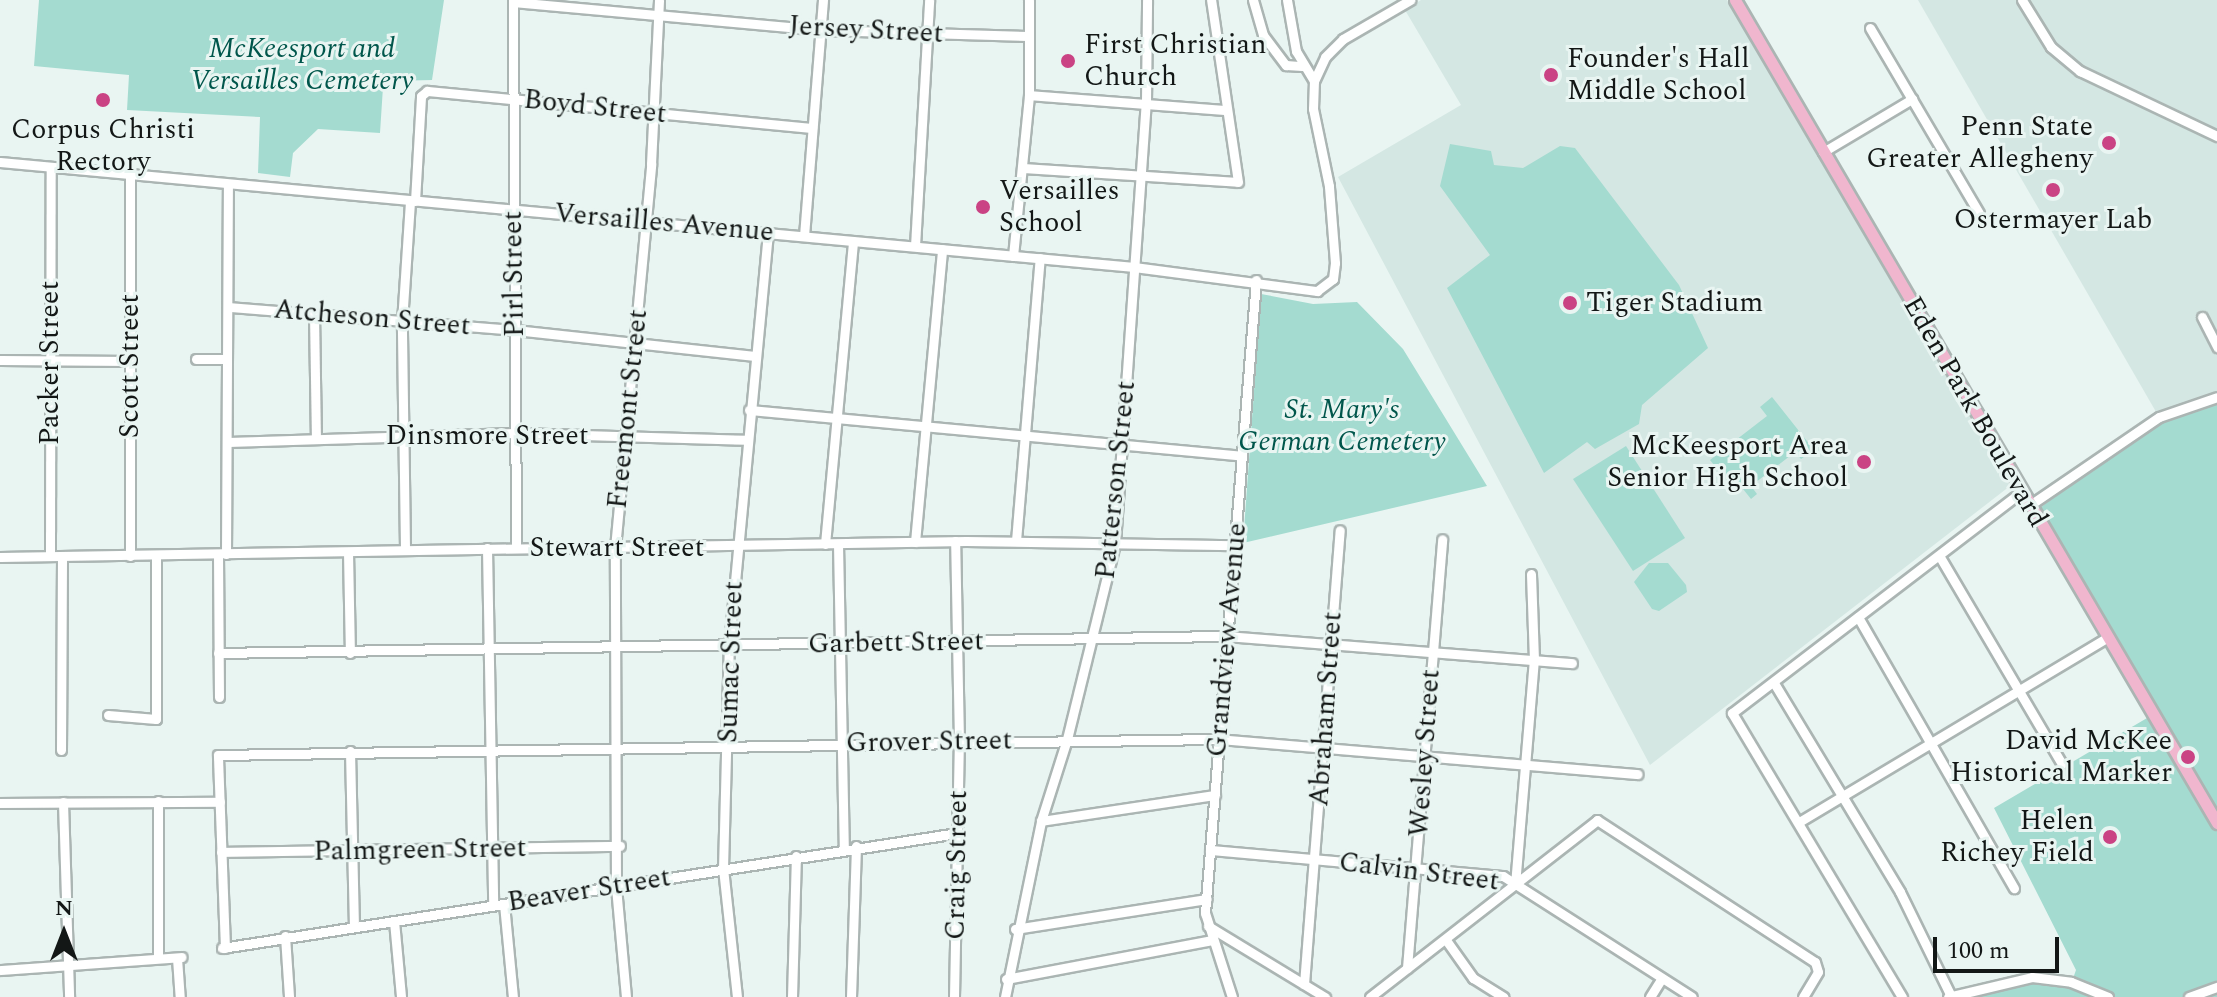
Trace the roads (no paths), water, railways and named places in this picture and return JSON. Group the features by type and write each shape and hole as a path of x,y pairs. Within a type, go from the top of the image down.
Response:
{"main road":[{"name":"Eden Park Boulevard","path":"1735,0 2217,823"}],"street":[{"name":"Freemont Street","path":"626,997 616,888 620,846 615,548 655,113 659,0"},
{"path":"804,236 823,0"},
{"path":"915,246 929,0"},
{"path":"1013,256 1029,95 1029,0"},
{"name":"Patterson Street","path":"1005,997 1015,929 1041,821 1067,739 1115,543 1146,102 1147,0"},
{"path":"1023,168 1238,182 1211,0"},
{"path":"1253,0 1263,35 1286,65 1302,66"},
{"path":"1287,0 1302,66 1314,81 1325,57 1343,39 1393,4 1410,0"},
{"path":"2022,0 2051,47 2080,71 2217,136"},
{"name":"Jersey Street","path":"513,1 658,12 822,30 1028,36"},
{"name":"Pirl Street","path":"513,1 516,548"},
{"path":"1870,28 1979,213"},
{"name":"Versailles Avenue","path":"0,162 51,170 1134,267 1256,280 1308,292 1326,287 1335,263 1329,186 1313,109 1314,81"},
{"name":"Boyd Street","path":"413,201 421,96 427,91 812,128"},
{"path":"1029,95 1226,110"},
{"path":"1823,152 1912,99"},
{"name":"Packer Street","path":"50,556 51,170"},
{"name":"Scott Street","path":"130,177 130,556"},
{"path":"219,697 218,653 228,442 228,185"},
{"path":"405,548 402,322 413,201"},
{"name":"Sumac Street","path":"737,997 723,869 729,645 753,356 768,233"},
{"path":"825,544 853,241"},
{"path":"915,542 942,249"},
{"path":"1016,541 1040,258"},
{"name":"Grandview Avenue","path":"1232,997 1208,926 1207,899 1256,280"},
{"name":"Atcheson Street","path":"229,307 515,330 753,356"},
{"path":"314,314 316,437"},
{"path":"2202,317 2217,347"},
{"path":"196,359 227,359"},
{"path":"0,360 130,361"},
{"path":"2030,505 2159,417 2217,397"},
{"path":"749,410 1242,456"},
{"name":"Dinsmore Street","path":"228,442 515,433 746,440"},
{"path":"1902,997 1732,713 1940,557 2022,491"},
{"name":"Abraham Street","path":"1304,984 1340,530"},
{"name":"Wesley Street","path":"1407,968 1442,539"},
{"name":"Stewart Street","path":"0,557 348,552 405,548 735,548 955,541 1235,545"},
{"name":"Craig Street","path":"954,997 959,742 955,541"},
{"path":"838,544 844,849"},
{"path":"487,548 492,848 513,997"},
{"path":"348,552 350,653"},
{"path":"108,715 156,719 156,555"},
{"path":"61,750 62,557"},
{"path":"1940,557 2062,764"},
{"path":"1515,885 1534,660 1531,574"},
{"path":"1858,617 2014,888"},
{"name":"Garbett Street","path":"218,653 1227,636 1572,663"},
{"path":"1799,822 2107,638"},
{"path":"1774,683 1844,795 1936,955 1950,996 2032,977 2071,982 2108,997"},
{"name":"Grover Street","path":"220,802 218,755 350,751 1218,739 1638,774"},
{"path":"350,751 354,927"},
{"path":"1041,821 1215,795"},
{"path":"158,801 158,958"},
{"path":"63,802 69,997"},
{"path":"0,803 220,802 221,852"},
{"path":"1370,997 1597,820 1815,962 1818,972 1803,997"},
{"name":"Beaver Street","path":"221,852 224,948 285,936 616,888 856,846 957,833"},
{"name":"Palmgreen Street","path":"221,852 620,846"},
{"path":"851,997 856,846"},
{"name":"Calvin Street","path":"1210,850 1503,876 1692,997"},
{"path":"792,997 796,856"},
{"path":"1015,929 1207,899"},
{"path":"394,921 401,997"},
{"path":"1208,926 1325,997"},
{"path":"285,936 289,997"},
{"path":"1006,979 1212,940"},
{"path":"1446,940 1473,978 1504,997"},
{"path":"0,970 180,958 180,997"},
{"path":"1650,997 1662,978"},
{"path":"2189,997 2217,987"}],"place":[{"name":"First Christian Church","path":"1068,61"},
{"name":"Founder's Hall Middle School","path":"1551,75"},
{"name":"Corpus Christi Rectory","path":"103,100"},
{"name":"Penn State Greater Allegheny","path":"2109,143"},
{"name":"Ostermayer Lab","path":"2053,190"},
{"name":"Versailles School","path":"983,207"},
{"name":"Tiger Stadium","path":"1570,303"},
{"name":"McKeesport Area Senior High School","path":"1864,462"},
{"name":"David McKee Historical Marker","path":"2188,757"},
{"name":"Helen Richey Field","path":"2110,837"}],"park label":[{"name":"McKeesport and Versailles Cemetery","path":"302,65"},
{"name":"St. Mary's German Cemetery","path":"1342,426"}]}
